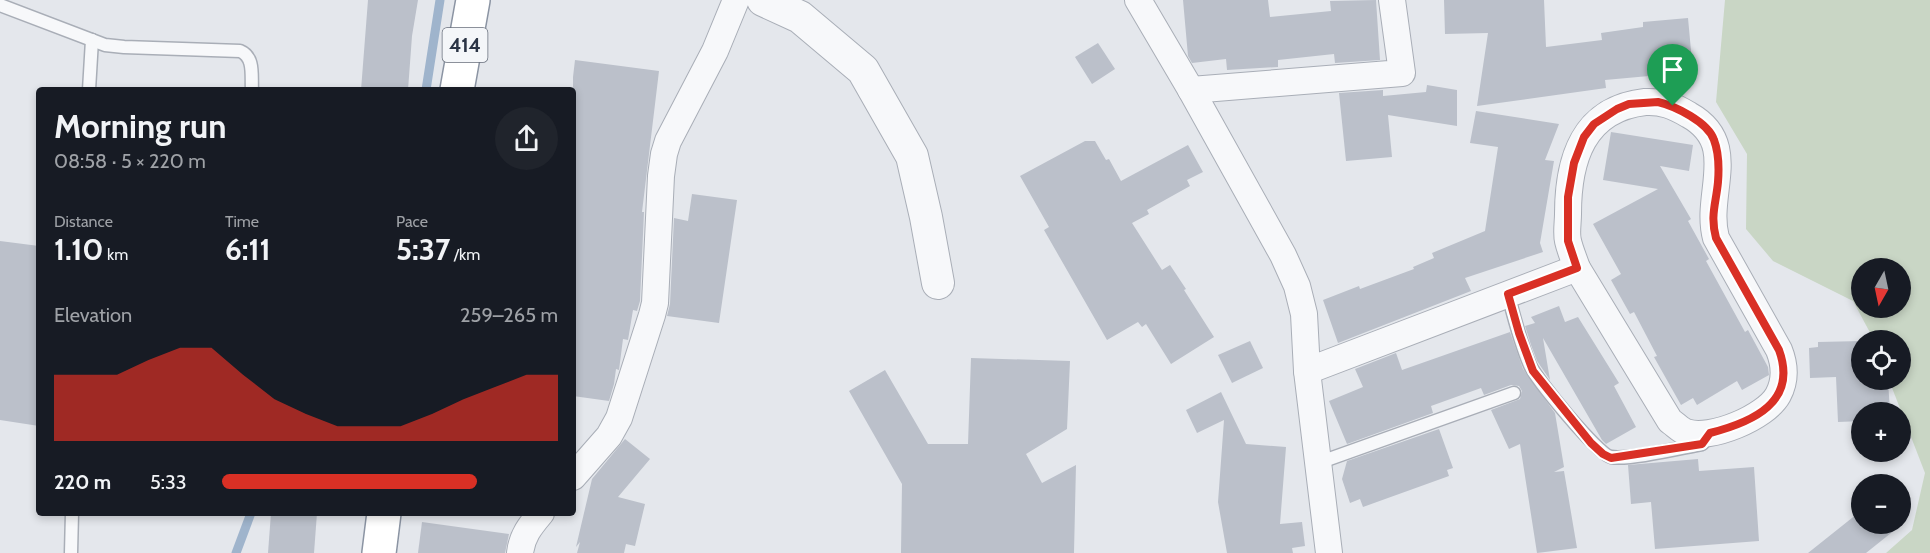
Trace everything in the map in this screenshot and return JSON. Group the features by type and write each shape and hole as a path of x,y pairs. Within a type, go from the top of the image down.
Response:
{"highway":[{"name":"414","path":"458,87 473,0"},
{"path":"379,553 384,516"}],"street":[{"path":"576,474 609,436 619,418 655,303 664,154 668,141 715,51 736,0"},
{"path":"763,0 800,17 863,70 912,156 938,283"},
{"path":"1138,0 1283,255 1297,286 1304,314 1307,370 1329,553"},
{"path":"1191,90 1402,73 1392,0"},
{"path":"1658,102 1673,106 1696,119 1714,138 1718,164 1712,223 1716,238 1784,362 1782,387 1777,398 1759,414 1734,427 1710,433 1686,432 1670,421 1577,268 1568,241 1568,197 1574,163 1584,137 1594,124 1629,104 1658,102"},
{"path":"1307,370 1577,268"},
{"path":"520,553 528,528 538,516"}],"lane":[{"path":"0,5 105,45 240,51 246,53 250,59 252,87"},
{"path":"89,87 92,40"},
{"path":"1508,294 1522,344 1533,371 1591,443 1603,454 1611,458 1632,456 1702,444 1710,433"},
{"path":"1318,463 1514,393"},
{"path":"70,553 72,516"}],"green space":[{"path":"1725,0 1930,0 1930,553 1886,553 1907,534 1911,534 1925,473 1911,437 1911,402 1898,402 1893,390 1911,390 1911,330 1869,330 1862,318 1911,318 1911,258 1851,258 1851,300 1773,261 1746,229 1747,154 1716,102"}],"building":[{"path":"368,0 418,0 412,36 408,87 361,87"},
{"path":"1183,0 1268,0 1270,17 1331,11 1330,1 1376,0 1380,60 1335,63 1334,54 1278,60 1278,67 1227,70 1226,59 1192,63 1188,56"},
{"path":"1444,0 1544,0 1546,47 1602,40 1601,33 1643,27 1643,22 1688,18 1693,72 1605,80 1606,88 1477,106 1488,33 1445,34"},
{"path":"1098,43 1115,69 1092,84 1075,57"},
{"path":"575,60 659,71 642,212 644,212 640,301 637,311 633,310 628,340 623,339 619,370 616,369 609,401 576,396 576,87 573,87"},
{"path":"1427,85 1457,90 1457,126 1388,115 1392,157 1346,161 1339,93 1383,90 1383,96 1426,92"},
{"path":"1476,111 1559,124 1545,160 1554,161 1540,243 1543,252 1465,278 1471,291 1338,343 1323,300 1414,269 1413,267 1434,258 1432,253 1485,231 1498,147 1470,143"},
{"path":"1611,132 1693,145 1689,171 1660,166 1691,219 1688,221 1709,259 1706,261 1745,332 1748,330 1768,367 1769,375 1742,390 1737,381 1697,405 1693,398 1681,405 1654,357 1657,356 1634,312 1630,314 1611,280 1621,274 1593,224 1658,189 1603,180"},
{"path":"1085,141 1095,141 1106,160 1109,159 1121,181 1188,145 1203,172 1187,180 1190,186 1147,210 1149,214 1132,223 1162,270 1170,265 1214,337 1171,364 1146,324 1142,327 1138,322 1107,340 1044,230 1049,227 1020,176"},
{"path":"692,194 737,200 719,323 667,316 670,304 674,218 688,221"},
{"path":"0,241 36,246 36,426 0,420"},
{"path":"1559,306 1565,322 1578,317 1619,383 1614,386 1636,427 1606,444 1543,338 1550,380 1537,361 1531,345 1525,326 1535,323 1531,317"},
{"path":"1510,332 1523,369 1555,413 1564,467 1554,472 1564,471 1577,548 1537,553 1520,444 1509,449 1491,410 1520,399 1522,391 1519,386 1511,385 1484,395 1481,388 1431,406 1433,413 1347,444 1329,401 1363,387 1355,369 1396,353 1402,370"},
{"path":"1250,341 1263,368 1232,383 1218,355"},
{"path":"1851,341 1851,390 1889,390 1889,402 1851,402 1851,421 1838,422 1836,377 1810,378 1809,348 1818,347 1818,342"},
{"path":"971,358 1070,361 1067,429 1026,454 1042,483 1076,465 1074,553 901,553 902,484 849,391 885,370 928,444 968,444"},
{"path":"1221,392 1246,444 1286,447 1280,524 1302,522 1305,546 1292,548 1293,553 1227,553 1218,502 1224,420 1197,433 1186,410"},
{"path":"1439,429 1453,468 1447,470 1449,476 1363,507 1360,499 1350,503 1342,479 1347,461"},
{"path":"625,439 650,459 618,497 645,504 635,546 626,544 624,553 577,553 580,542 576,547 592,479"},
{"path":"1698,459 1699,471 1754,467 1759,541 1655,549 1651,502 1631,504 1628,465"},
{"path":"271,516 317,516 314,553 268,553"},
{"path":"1851,519 1851,534 1890,534 1866,553 1808,553"},
{"path":"422,522 509,534 505,553 418,553"}],"waterway":[{"path":"426,87 440,0"},
{"path":"236,553 250,516"}],"route":[{"path":"1658,102 1673,106 1696,119 1714,138 1718,184 1712,223 1716,238 1779,350 1784,362 1782,387 1777,398 1759,414 1734,427 1710,433 1702,444 1611,458 1591,443 1533,371 1508,294 1577,268 1568,241 1568,197 1574,163 1584,137 1594,124 1629,104 1658,102"}]}
